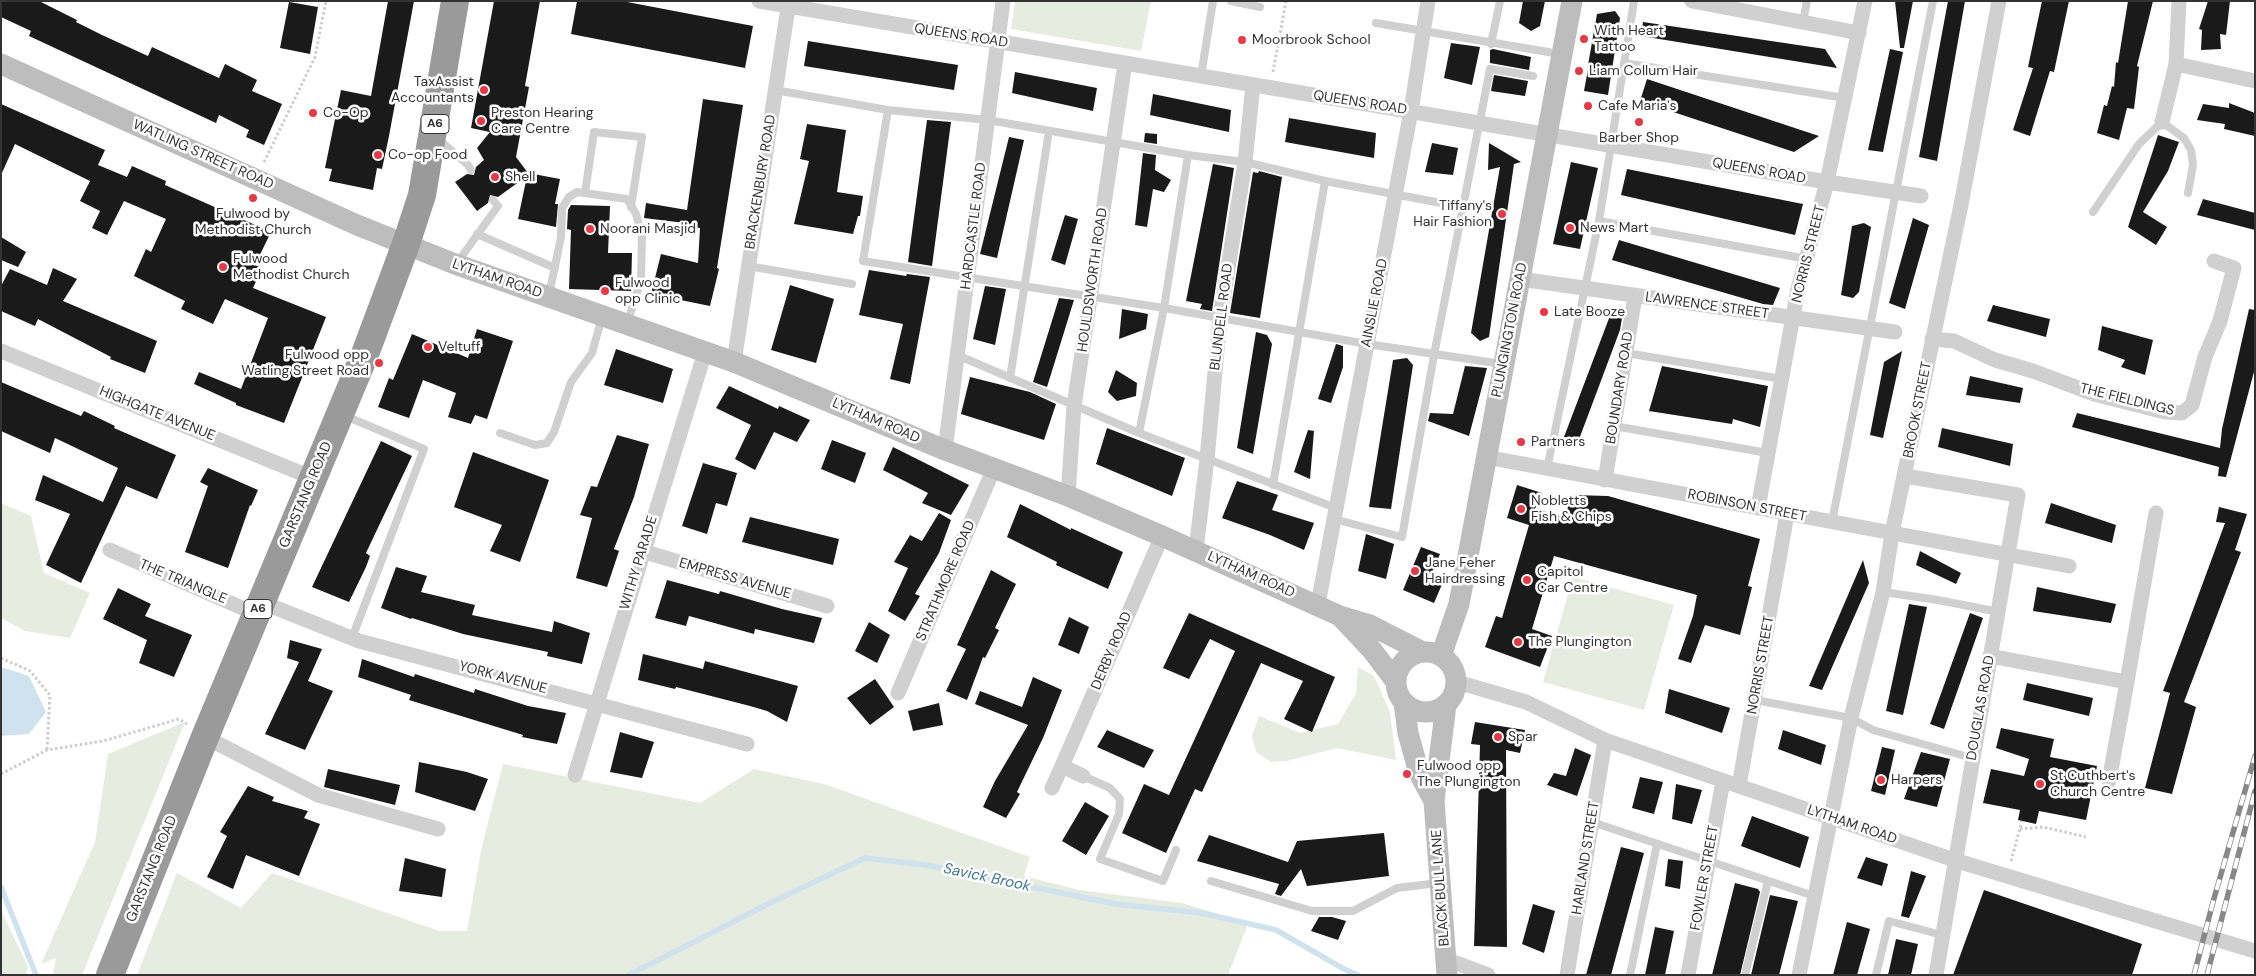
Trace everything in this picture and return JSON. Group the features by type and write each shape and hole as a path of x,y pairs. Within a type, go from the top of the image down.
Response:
{"highway":[{"name":"GARSTANG ROAD","path":"110,975 205,737 340,414 406,244 422,195 455,1"}],"street":[{"name":"QUEENS ROAD","path":"759,1 789,4 1125,64 1827,182 1921,196"},
{"name":"HARDCASTLE ROAD","path":"945,450 1003,1"},
{"name":"AINSLIE ROAD","path":"1318,604 1411,111 1428,1"},
{"name":"PLUNGINGTON ROAD","path":"1432,654 1459,604 1572,1"},
{"path":"1692,1 1744,6 1803,22 1859,33"},
{"name":"NORRIS STREET","path":"1758,508 1793,318 1827,182 1865,1"},
{"name":"BROOK STREET","path":"1799,975 1829,817 1851,718 1883,592 1892,534 1961,205 1999,1"},
{"path":"2162,122 2176,64 2179,1"},
{"name":"BRACKENBURY ROAD","path":"734,362 789,4"},
{"name":"WATLING STREET ROAD","path":"1,64 357,225 406,244"},
{"name":"HOULDSWORTH ROAD","path":"1068,496 1074,406 1125,64"},
{"path":"2176,64 2255,81"},
{"name":"BLUNDELL ROAD","path":"1196,550 1207,459 1220,318 1245,162 1253,85"},
{"name":"LYTHAM ROAD","path":"406,244 456,264 734,362 945,450 1068,496 1196,550 1318,604 1340,616 1370,625 1432,654"},
{"name":"THE FIELDINGS","path":"1932,339 1954,341 1995,360 2033,371 2094,394 2165,412 2182,413 2192,406 2205,357 2220,321 2234,268 2214,261"},
{"name":"LAWRENCE STREET","path":"1520,280 1895,332"},
{"name":"BOUNDARY ROAD","path":"1605,480 1635,296"},
{"name":"HIGHGATE AVENUE","path":"1,351 313,478"},
{"name":"WITHY PARADE","path":"575,775 642,551 705,352"},
{"name":"ROBINSON STREET","path":"1486,458 2069,566"},
{"name":"STRATHMORE ROAD","path":"898,694 994,468"},
{"name":"DOUGLAS ROAD","path":"1905,476 2018,495 1954,860 1936,975"},
{"path":"2109,781 2156,513"},
{"name":"NORRIS STREET","path":"1739,786 1787,514"},
{"name":"DERBY ROAD","path":"1052,788 1162,536"},
{"name":"THE TRIANGLE","path":"110,550 259,608"},
{"name":"EMPRESS AVENUE","path":"642,551 827,606"},
{"name":"YORK AVENUE","path":"259,608 352,638 747,744"},
{"name":"LYTHAM ROAD","path":"1340,616 1372,650 1396,682"},
{"path":"1417,653 1432,654 1450,664 1455,674 1456,686 1453,696 1446,705 1436,711 1425,712 1414,710 1404,703 1398,694 1396,682 1398,670 1406,660 1417,653"},
{"path":"1990,656 2127,682"},
{"name":"LYTHAM ROAD","path":"1456,686 1464,684 1526,702 1605,740 1954,860 2255,952"},
{"name":"BLACK BULL LANE","path":"1404,703 1408,733 1419,773 1434,801"},
{"name":"BLACK BULL LANE","path":"1446,705 1434,801 1447,967"},
{"path":"205,737 318,794 438,828"},
{"name":"HARLAND STREET","path":"1567,975 1605,740"},
{"path":"1062,766 1083,776"},
{"name":"FOWLER STREET","path":"1688,975 1723,781"},
{"path":"1447,967 1488,975"}],"lane":[{"path":"1201,76 1213,1"},
{"path":"1231,1 1260,7"},
{"path":"1491,44 1500,1"},
{"path":"1547,469 1599,221 1634,1"},
{"path":"1803,22 1807,1"},
{"path":"1832,522 1933,1"},
{"path":"1376,23 1562,55"},
{"path":"1624,63 1845,98"},
{"path":"958,354 1139,433 1273,485 1335,513 1402,537 1434,355 1490,69 1533,76"},
{"path":"775,90 888,110 988,120 1188,155 1245,162 1325,181 1462,207"},
{"path":"888,110 863,261 1164,308 1434,355 1504,364"},
{"path":"2093,212 2139,144 2162,122 2184,138 2191,150 2194,165 2188,193"},
{"path":"1010,378 1049,131"},
{"path":"584,193 594,132 642,137 631,207"},
{"path":"433,135 468,165 471,170"},
{"path":"1139,433 1164,308 1188,155"},
{"path":"1273,485 1325,181"},
{"path":"549,296 561,237 562,208 569,197 577,192 626,199 636,214 642,237 641,280 627,324"},
{"path":"456,264 498,206 493,200"},
{"path":"1599,221 1807,259"},
{"path":"477,234 555,268"},
{"path":"748,266 852,284"},
{"path":"500,433 536,445 547,443 554,432 572,382 592,353 602,315"},
{"path":"1626,353 1782,379"},
{"path":"340,414 424,448 352,638"},
{"path":"1614,426 1768,453"},
{"path":"1883,592 1999,612"},
{"path":"1755,700 1851,718 1873,730 1972,758"},
{"path":"1083,776 1110,788 1120,799 1119,814 1100,859 1163,881 1176,850"},
{"path":"1592,822 1814,896"},
{"path":"1630,975 1658,844"},
{"path":"1211,881 1303,909 1320,911 1353,911 1397,888 1440,882"},
{"path":"1745,975 1768,881"},
{"path":"1876,975 1889,921 1942,935"}],"path":[{"path":"256,179 314,57 326,1"},
{"path":"1271,88 1286,1"},
{"path":"1,658 30,671 50,695 47,750"},
{"path":"1,774 47,750 103,740 179,719 205,737"},
{"path":"2007,876 2022,821"},
{"path":"2020,829 2043,827 2086,837"}],"shaded area":[{"path":"1015,1 1151,1 1141,51 1011,29"},
{"path":"1,503 31,516 44,573 90,593 70,638 25,631 1,618"},
{"path":"1573,577 1674,605 1644,710 1543,682"},
{"path":"1358,667 1374,676 1390,712 1396,760 1337,748 1287,761 1271,762 1256,752 1252,736 1259,716 1300,733 1338,724 1356,693"},
{"path":"185,722 82,975 53,975 56,958 41,964 95,842 108,754"},
{"path":"503,764 700,803 754,769 824,784 1030,857 1024,876 1079,890 1182,903 1247,923 1246,929 1228,975 137,975 177,873 241,908 272,873 439,931 467,931 482,846"},
{"path":"1,910 28,967 26,975 1,975"}],"water":[{"path":"1,667 29,676 46,712 29,734 1,736"}],"building":[{"path":"1,1 39,1 77,20 76,22 148,56 152,47 219,78 225,64 257,80 252,91 282,104 264,145 246,137 249,130 219,115 216,123 29,36 31,31 1,17"},
{"path":"388,1 414,1 382,169 377,168 373,190 329,181 332,169 325,168 341,90 371,96"},
{"path":"494,1 540,1 525,86 529,87 516,157 528,173 560,179 555,204 558,204 556,227 518,219 527,176 498,197 490,195 488,203 477,211 455,182 467,174 474,175 476,167 484,160 477,148 490,132 471,128"},
{"path":"577,1 622,1 753,26 745,68 571,34"},
{"path":"1523,1 1545,1 1540,26 1531,31 1519,23"},
{"path":"1895,1 1913,1 1904,48 1900,48"},
{"path":"1948,1 1965,1 1937,161 1919,157"},
{"path":"2042,1 2069,1 2054,72 2050,71 2030,136 2013,130 2033,68 2028,67"},
{"path":"2128,1 2153,1 2137,66 2139,67 2134,109 2127,108 2119,140 2097,133 2104,105 2107,106 2112,86 2114,87 2116,62 2118,63"},
{"path":"2208,1 2230,1 2226,35 2220,34 2221,49 2201,50 2202,30 2199,29"},
{"path":"289,2 318,7 310,54 280,48"},
{"path":"1615,11 1620,18 1608,95 1584,91 1588,69 1599,71 1588,65 1597,14"},
{"path":"1643,22 1825,49 1837,68 1641,36"},
{"path":"808,41 958,65 954,90 804,66"},
{"path":"1451,43 1480,47 1472,85 1444,78"},
{"path":"1890,49 1903,52 1883,152 1868,150"},
{"path":"1490,50 1531,57 1529,70 1490,63"},
{"path":"1015,72 1097,88 1093,111 1012,93"},
{"path":"1494,75 1528,81 1525,96 1491,91"},
{"path":"1647,79 1819,136 1794,152 1640,101"},
{"path":"1153,94 1231,110 1229,132 1150,115"},
{"path":"703,99 743,105 717,268 719,269 710,306 651,294 661,254 698,263 700,228 685,226 685,223 644,218 646,203 687,210"},
{"path":"2229,103 2255,113 2255,136 2224,129 2225,124 2197,120 2203,104 2229,108"},
{"path":"1,104 105,150 98,165 127,177 132,166 166,181 165,185 271,232 255,265 262,268 253,288 326,317 284,423 236,405 236,403 194,384 199,372 241,389 268,318 225,299 213,324 181,309 185,301 134,276 146,249 151,252 166,219 124,201 107,235 92,228 100,211 80,201 90,181 15,144 1,175"},
{"path":"1289,118 1376,133 1374,158 1285,142"},
{"path":"927,120 951,122 932,266 908,262"},
{"path":"807,124 846,130 837,192 863,196 860,216 858,216 853,234 794,224 809,161 800,159"},
{"path":"1145,133 1157,134 1157,144 1144,142"},
{"path":"2158,135 2179,142 2168,171 2143,212 2167,227 2156,245 2128,227"},
{"path":"1009,137 1024,140 997,258 980,254"},
{"path":"1432,143 1458,148 1453,175 1425,172"},
{"path":"1489,143 1521,162 1514,164 1489,337 1480,341 1471,333 1500,167 1488,170"},
{"path":"1143,153 1156,155 1155,170 1171,180 1164,192 1153,189 1147,227 1135,225"},
{"path":"1571,162 1598,168 1580,249 1553,244"},
{"path":"1213,164 1234,168 1212,311 1200,309 1202,304 1186,301"},
{"path":"1627,169 1803,204 1795,235 1621,195"},
{"path":"1259,171 1282,177 1260,318 1230,313 1253,172 1258,173"},
{"path":"2203,199 2255,213 2255,230 2197,215"},
{"name":"Noorani Masjid","path":"571,205 610,206 608,253 632,253 631,291 569,289 571,230 567,229 568,210"},
{"path":"1065,215 1078,219 1065,265 1051,260"},
{"path":"1913,218 1929,225 1905,309 1889,303"},
{"path":"1864,223 1871,227 1859,292 1853,298 1841,295 1852,226"},
{"path":"1,237 26,252 18,267 1,260"},
{"path":"1619,240 1780,288 1773,305 1763,304 1612,260"},
{"path":"53,268 77,279 63,301 157,341 145,373 110,359 111,357 38,319 35,326 1,311 1,286 10,269 47,285"},
{"path":"869,270 906,276 907,274 930,277 910,384 890,379 903,324 859,315"},
{"path":"790,285 834,299 816,363 771,350"},
{"path":"985,286 1006,289 995,345 973,339"},
{"path":"1059,298 1074,300 1047,387 1033,382"},
{"path":"1993,305 2050,319 2046,337 1987,321"},
{"path":"1122,309 1148,314 1146,329 1119,339"},
{"path":"2249,309 2255,310 2255,368 2226,477 2218,476 2219,467 2072,427 2077,413 2220,448 2222,429"},
{"path":"1611,313 1622,318 1620,330 1578,442 1564,437"},
{"path":"2102,326 2153,340 2145,375 2121,367 2125,360 2098,350"},
{"path":"477,329 513,341 487,419 475,415 471,424 448,417 456,393 423,380 409,418 378,407 389,378 393,380 412,334 468,358"},
{"path":"1256,332 1267,335 1272,344 1253,454 1237,448"},
{"path":"1336,344 1343,346 1343,367 1331,403 1318,399"},
{"path":"616,349 673,369 663,403 604,385"},
{"path":"1902,351 1883,438 1870,435 1884,362"},
{"path":"1407,358 1413,365 1391,509 1369,507 1393,360"},
{"path":"1465,366 1487,368 1469,436 1428,421 1430,413 1453,414"},
{"path":"1662,366 1768,386 1760,427 1733,419 1732,424 1649,411"},
{"path":"1116,370 1137,383 1136,396 1117,401 1108,392"},
{"path":"1970,376 2023,388 2020,403 1966,395"},
{"path":"970,377 1030,392 1056,404 1044,440 961,414"},
{"path":"1,382 81,416 84,411 115,426 114,428 176,455 157,499 126,486 81,583 46,565 70,514 35,500 43,475 103,502 118,468 55,438 50,453 1,431"},
{"path":"729,386 778,409 779,406 810,420 797,442 774,432 755,470 735,459 751,425 716,408"},
{"path":"1107,428 1185,458 1172,496 1096,464"},
{"path":"1942,428 2013,444 2010,466 1938,447"},
{"path":"1308,430 1314,431 1310,479 1294,472"},
{"path":"617,435 649,444 634,497 614,549 619,551 607,587 576,578 592,518 580,515 591,486 597,487"},
{"path":"832,440 866,453 855,483 821,469"},
{"path":"381,441 412,456 366,553 370,556 349,602 312,587"},
{"path":"893,447 969,485 951,515 922,503 928,493 883,470"},
{"path":"473,452 549,480 520,562 490,551 502,525 454,507"},
{"path":"703,463 737,473 727,506 716,503 707,534 682,526"},
{"path":"208,468 258,490 250,505 228,568 185,552 208,486 200,482"},
{"path":"1237,481 1278,495 1272,510 1314,523 1304,550 1270,535 1222,518"},
{"path":"1517,485 1542,493 1535,509 1564,517 1573,495 1608,496 1760,539 1748,586 1752,587 1740,635 1705,625 1691,663 1678,659 1693,616 1697,595 1554,556 1532,629 1552,636 1540,667 1485,647 1496,616 1502,618 1529,525 1507,518"},
{"path":"2051,503 2116,525 2112,543 2045,523"},
{"path":"1020,504 1071,530 1071,528 1123,552 1108,589 1056,565 1057,562 1007,537"},
{"path":"2219,507 2247,514 2235,550 2241,552 2184,702 2196,707 2172,794 2145,788 2170,693 2163,691 2225,523 2216,522"},
{"path":"939,513 951,520 939,553 915,594 920,596 905,621 888,611 908,568 894,562 910,535 922,541"},
{"path":"750,517 839,539 833,565 742,542"},
{"path":"1366,534 1394,544 1386,579 1358,571"},
{"name":"Jane Feher Hairdressing","path":"1421,547 1440,554 1431,575 1443,582 1434,603 1403,590"},
{"path":"1920,551 1961,573 1956,584 1916,565"},
{"path":"1863,560 1869,583 1822,690 1809,686"},
{"path":"396,567 427,576 421,592 475,605 472,615 552,632 554,621 590,633 582,664 547,656 548,652 463,634 381,608"},
{"path":"991,570 1016,584 995,628 999,630 985,658 983,657 967,700 946,691 966,649 957,645"},
{"path":"667,580 719,594 720,591 782,609 822,618 814,643 755,629 754,634 689,616 686,626 655,618"},
{"path":"2037,587 2116,604 2111,623 2033,611"},
{"path":"118,588 151,604 145,616 192,635 174,677 139,663 147,640 103,619"},
{"path":"1909,604 1927,607 1903,715 1886,711"},
{"path":"1189,613 1335,677 1312,732 1284,719 1303,681 1261,663 1202,792 1195,789 1166,853 1122,833 1144,784 1169,795 1235,651 1210,639 1189,679 1163,668"},
{"path":"1970,613 1983,618 1944,729 1930,724"},
{"path":"1069,617 1089,627 1079,654 1058,645"},
{"path":"869,622 890,635 877,663 855,651"},
{"path":"290,640 322,649 308,681 333,691 305,750 265,734 299,662 287,658"},
{"path":"643,654 703,669 705,661 798,686 787,722 767,711 750,706 676,687 675,689 638,680"},
{"path":"362,659 414,677 415,674 474,693 475,689 528,706 566,713 557,744 522,737 523,735 409,700 411,695 358,677"},
{"path":"1033,677 1062,690 1043,738 1017,792 1020,794 1006,818 983,807 995,781 1028,725 975,704 980,691 1022,707"},
{"path":"875,679 894,707 870,725 847,698"},
{"path":"2027,683 2093,698 2089,716 2023,700"},
{"path":"1669,689 1730,708 1722,733 1665,713"},
{"path":"939,703 943,725 913,731 908,711"},
{"path":"1475,722 1525,730 1520,753 1506,750 1507,947 1474,946 1480,745 1471,744"},
{"name":"St Cuthbert's Church Centre","path":"2001,728 2054,739 2050,757 2097,766 2086,820 2039,811 2036,824 2018,820 2020,810 1983,803 1991,769 2024,776 2029,759 1996,748"},
{"path":"1107,730 1154,750 1144,768 1097,747"},
{"path":"1783,730 1826,745 1821,765 1778,749"},
{"path":"620,732 654,742 642,778 610,772"},
{"path":"1882,747 1895,750 1885,795 1871,791"},
{"path":"1575,748 1591,755 1577,796 1547,785 1554,773 1566,776"},
{"path":"1921,752 1950,759 1937,807 1904,799"},
{"path":"419,762 467,772 488,779 475,811 415,792"},
{"path":"328,769 400,785 395,805 324,787"},
{"path":"1640,777 1663,782 1654,814 1632,808"},
{"path":"1676,784 1702,790 1692,824 1672,819"},
{"path":"248,786 274,797 272,801 308,811 304,818 320,824 299,876 246,855 233,889 207,877 227,836 220,832"},
{"path":"1085,802 1109,816 1086,855 1062,841"},
{"path":"1752,816 1809,837 1800,868 1741,846"},
{"path":"1384,833 1389,876 1307,886 1301,869 1281,896 1275,894 1279,884 1197,861 1209,835 1288,862 1297,841"},
{"path":"1621,847 1644,853 1611,975 1586,975"},
{"path":"1866,857 1888,864 1882,886 1857,878"},
{"path":"405,858 446,869 442,897 399,891"},
{"path":"1668,859 1683,861 1680,889 1665,886"},
{"path":"1911,871 1926,876 1909,918 1901,916"},
{"path":"1735,883 1758,889 1760,892 1740,975 1712,975"},
{"path":"1984,890 2142,944 2132,975 1953,975"},
{"path":"1770,895 1798,901 1779,975 1751,975"},
{"path":"1533,904 1555,911 1544,953 1522,944"},
{"path":"1319,917 1332,917 1346,921 1338,940 1311,931"},
{"path":"1847,922 1870,929 1857,975 1833,975"},
{"path":"1655,927 1674,931 1665,975 1645,975"},
{"path":"1896,939 1918,944 1911,975 1888,975"}],"waterway":[{"name":"Savick Brook","path":"629,975 770,903 865,858 926,865 1115,904 1202,913 1276,930 1358,975"},
{"name":"Savick Brook","path":"1,887 36,975"}],"railway":[{"path":"2194,975 2255,756"},
{"path":"2207,975 2255,791"}],"place":[{"name":"With Heart Tattoo","path":"1584,39"},
{"name":"Moorbrook School","path":"1242,40"},
{"name":"Liam Collum Hair","path":"1579,71"},
{"name":"TaxAssist Accountants","path":"484,90"},
{"name":"Cafe Maria's","path":"1588,106"},
{"name":"Co-Op","path":"313,113"},
{"name":"Preston Hearing Care Centre","path":"481,121"},
{"name":"Barber Shop","path":"1639,122"},
{"name":"Co-op Food","path":"378,155"},
{"name":"Shell","path":"495,177"},
{"name":"Fulwood by Methodist Church","path":"253,198"},
{"name":"Tiffany's Hair Fashion","path":"1502,214"},
{"name":"News Mart","path":"1570,228"},
{"name":"Noorani Masjid","path":"590,229"},
{"name":"Fulwood Methodist Church","path":"223,267"},
{"name":"Fulwood opp Clinic","path":"605,291"},
{"name":"Late Booze","path":"1544,312"},
{"name":"Veltuff","path":"428,347"},
{"name":"Fulwood opp Watling Street Road","path":"379,363"},
{"name":"Partners","path":"1521,442"},
{"name":"Nobletts Fish & Chips","path":"1521,509"},
{"name":"Jane Feher Hairdressing","path":"1415,571"},
{"name":"Capitol Car Centre","path":"1527,580"},
{"name":"The Plungington","path":"1518,642"},
{"name":"Spar","path":"1498,737"},
{"name":"Fulwood opp The Plungington","path":"1407,774"},
{"name":"Harpers","path":"1881,780"},
{"name":"St Cuthbert's Church Centre","path":"2040,784"}]}
